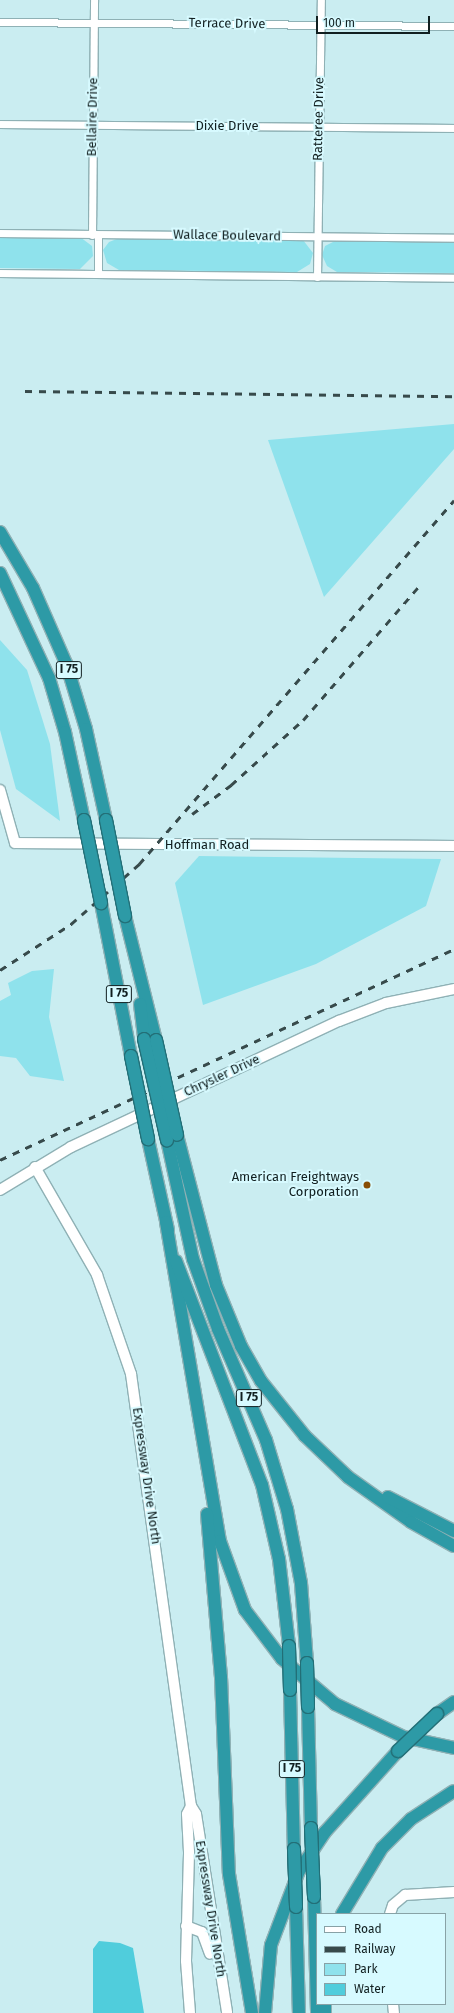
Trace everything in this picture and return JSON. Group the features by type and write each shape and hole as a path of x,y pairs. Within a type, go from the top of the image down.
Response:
{"highway":[{"name":"I 75","path":"0,532 33,588 66,663 86,728 150,1039 172,1138 193,1259 212,1313 262,1428 286,1504 301,1583 307,1663 316,1974"},
{"name":"I 75","path":"0,573 28,627 51,685 84,820 166,1222 190,1301 264,1492 282,1574 289,1646 299,2013"},
{"path":"172,1138 209,1265 250,1362 286,1415 330,1461 401,1516 454,1546"},
{"path":"166,1222 208,1474 230,1576 246,1610 273,1649 310,1685 350,1712 404,1736 454,1748"},
{"path":"250,1362 294,1415 350,1469 408,1509 454,1531"},
{"path":"208,1474 205,1494 218,1625 229,1867 252,2013"},
{"path":"265,2013 271,1946 299,1871 325,1832 398,1751 438,1714 454,1702"},
{"path":"438,1745 454,1744"},
{"path":"343,1913 363,1875 387,1843 411,1819 454,1791"}],"main road":[{"name":"Hoffman Road","path":"0,790 15,843 454,846"},
{"name":"Chrysler Drive","path":"0,1190 35,1167 339,1021 386,1003 454,989"},
{"name":"Expressway Drive North","path":"35,1167 97,1275 131,1374 191,1806 196,1814 227,2013"},
{"name":"Expressway Drive North","path":"190,2013 188,2002 186,1926 190,1852 187,1814 191,1806"},
{"path":"390,1913 393,1905 405,1895 454,1892"},
{"path":"186,1926 196,1927 207,1939 222,2013"},
{"path":"188,2002 193,2013"}],"street":[{"name":"Bellaire Drive","path":"94,0 92,125 95,235 98,274"},
{"name":"Ratteree Drive","path":"317,277 320,0"},
{"name":"Terrace Drive","path":"0,22 454,26"},
{"name":"Dixie Drive","path":"0,124 454,128"},
{"name":"Wallace Boulevard","path":"0,232 95,235 454,238"},
{"path":"0,273 454,278"}],"green space":[{"path":"0,236 80,237 92,246 93,256 80,269 0,268"},
{"path":"122,237 303,240 313,253 310,264 297,272 119,270 107,263 103,250 109,242"},
{"path":"335,241 454,242 454,273 337,272 327,266 322,255 325,246"},
{"path":"454,424 454,449 324,597 268,440"},
{"path":"0,640 27,670 50,744 60,821 16,789 0,730"},
{"path":"199,856 441,859 426,906 316,964 203,1005 175,883"},
{"path":"54,969 49,1017 64,1081 30,1076 16,1058 0,1056 0,1001 11,995 8,983 32,971"}],"water":[{"path":"99,1941 120,1943 133,1948 144,2013 93,2013 93,1949"}],"railway":[{"path":"25,391 454,396"},
{"path":"0,970 71,924 139,864 454,500"},
{"path":"192,814 231,785 303,720 420,585"},
{"path":"0,1160 454,949"}],"place":[{"name":"American Freightways Corporation","path":"367,1185"}]}
